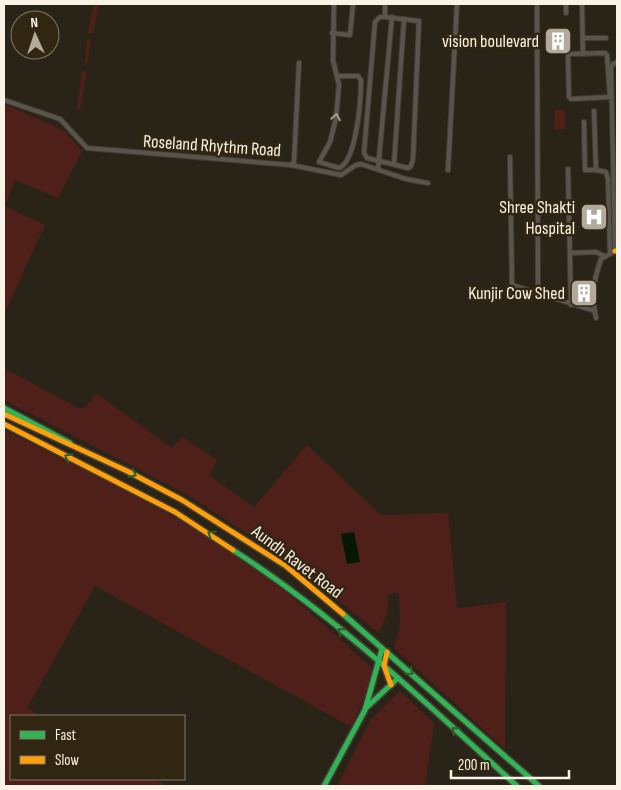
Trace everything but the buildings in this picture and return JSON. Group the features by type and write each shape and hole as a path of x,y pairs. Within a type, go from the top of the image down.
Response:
{"main road":[{"path":"4,408 62,437 73,445"},
{"name":"Aundh Ravet Road","path":"4,414 60,442 73,445 182,500 237,534 298,576 539,786"},
{"name":"Aundh Ravet Road","path":"4,424 207,531 278,578 398,678 517,786"},
{"path":"324,786 365,710 378,662 384,650"},
{"path":"384,650 384,666 391,685"},
{"path":"365,710 398,678"}],"street":[{"path":"334,4 332,60 338,76 336,118 330,142 319,162 340,168 346,162 357,130 361,80 358,76 338,76"},
{"path":"332,33 350,34 353,4"},
{"path":"385,16 386,4"},
{"path":"448,170 457,4"},
{"path":"537,4 538,293"},
{"path":"566,4 566,13"},
{"path":"582,4 583,54"},
{"path":"380,17 392,17 419,21 413,159 411,166 408,168 367,158 364,153 375,22 380,17"},
{"path":"378,169 392,17"},
{"path":"394,164 404,18"},
{"path":"583,38 606,38"},
{"path":"583,54 608,54 610,96 608,98 569,97 566,56 583,54"},
{"path":"614,251 616,168 611,68 617,62"},
{"path":"291,165 294,162 299,63"},
{"name":"Roseland Rhythm Road","path":"4,100 60,119 87,148 291,165 340,175 356,165 368,165 406,179 428,183"},
{"path":"594,111 596,170"},
{"path":"584,122 585,170 606,172 608,176 614,251"},
{"path":"510,157 511,283 515,288 538,293 594,311"},
{"path":"568,169 571,305"},
{"path":"596,318 592,291 604,256 614,251"},
{"path":"570,253 596,252 604,256"}],"shaded area":[{"path":"94,4 99,4 93,34 88,33"},
{"path":"87,39 91,40 88,61 85,64"},
{"path":"85,70 87,72 80,109 77,110 82,72"},
{"path":"4,104 65,131 82,151 58,198 15,180 5,206 45,225 6,310 4,309"},
{"path":"555,110 565,110 565,129 554,130"},
{"path":"4,368 78,408 85,408 96,393 172,448 182,437 217,460 210,476 254,507 307,445 381,515 448,513 457,608 506,602 505,749 394,648 400,626 399,592 388,595 388,611 379,633 290,562 188,495 4,400"},
{"path":"4,430 139,498 237,556 281,588 369,665 372,670 366,693 351,727 95,586 27,708 39,715 10,715 10,780 156,780 167,786 4,786"},
{"path":"354,532 360,562 347,564 341,534"},
{"path":"400,691 434,723 425,786 337,786 371,719"}],"traffic: fast":[{"path":"4,408 70,443"},
{"path":"233,550 308,603 345,632 517,786"},
{"path":"343,614 539,786"},
{"path":"324,786 365,710 382,649"},
{"path":"367,707 398,678"}],"traffic: slow":[{"path":"4,414 127,471 182,500 286,566 343,614"},
{"path":"4,424 175,512 233,550"},
{"path":"387,652 384,666 391,685"}],"place":[{"name":"vision boulevard","path":"558,41"},
{"name":"Shree Shakti Hospital","path":"594,217"},
{"name":"Kunjir Cow Shed","path":"584,293"}]}
